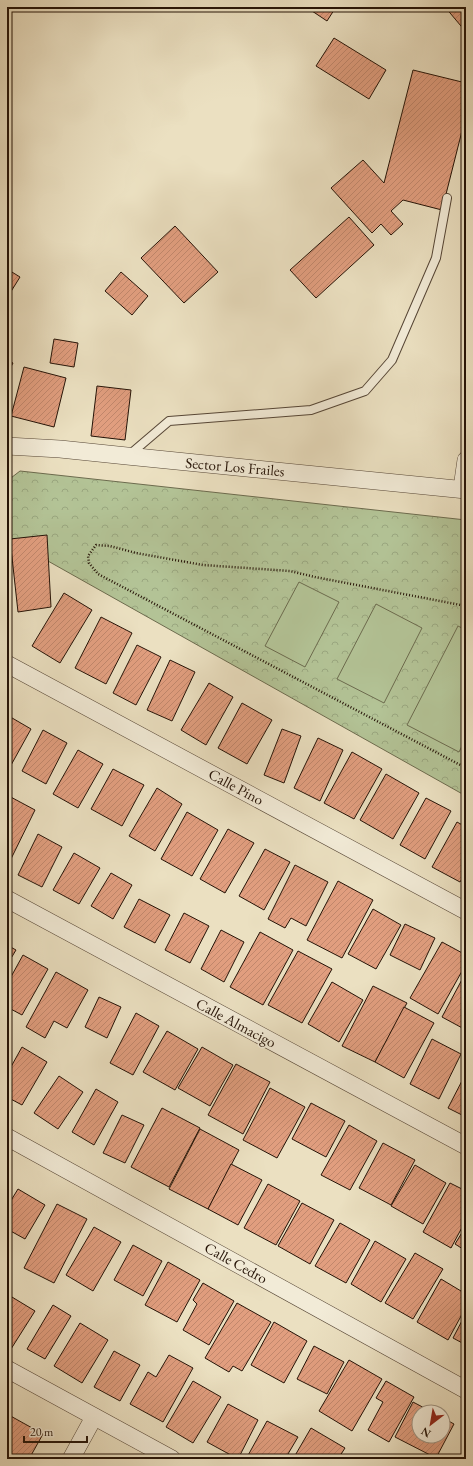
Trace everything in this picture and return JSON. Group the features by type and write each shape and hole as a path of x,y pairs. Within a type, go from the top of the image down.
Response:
{"street":[{"name":"Sector Los Frailes","path":"7,446 60,448 464,489"},
{"path":"464,489 466,460"},
{"name":"Calle Pino","path":"7,664 466,911"},
{"name":"Calle Almacigo","path":"7,899 466,1146"},
{"name":"Calle Cedro","path":"7,1137 466,1390"},
{"path":"7,1369 172,1459"},
{"path":"72,1459 94,1417"}],"lane":[{"path":"127,456 169,420 311,410 365,391 392,360 436,258 447,198"}],"path":[{"path":"466,606 290,571 203,565 136,553 110,546 96,545 88,556 89,562 98,574 466,768"}],"green space":[{"path":"20,471 466,520 466,796 7,538 7,481"},
{"path":"299,582 339,602 305,667 265,646"},
{"path":"376,604 422,628 384,703 337,679"},
{"path":"458,626 466,630 466,738 459,752 407,725"}],"building":[{"path":"306,7 336,7 327,21"},
{"path":"445,7 466,7 466,32"},
{"path":"334,38 386,70 369,99 316,66"},
{"path":"413,70 466,83 466,124 464,123 442,210 403,200 391,211 403,224 391,235 381,224 372,233 331,188 363,160 384,183"},
{"path":"349,217 374,245 316,298 290,270"},
{"path":"175,226 218,272 184,303 141,258"},
{"path":"7,269 20,277 7,298"},
{"path":"121,272 148,296 132,315 105,291"},
{"path":"54,339 78,343 74,367 50,363"},
{"path":"7,360 13,363 7,374"},
{"path":"24,367 66,378 54,427 11,416"},
{"path":"97,386 131,390 125,440 91,436"},
{"path":"47,535 51,607 18,612 10,539"},
{"path":"64,593 92,610 60,663 32,646"},
{"path":"101,617 132,633 106,684 75,668"},
{"path":"137,645 161,657 136,705 113,693"},
{"path":"170,660 195,672 172,721 147,710"},
{"path":"209,683 233,697 206,745 181,730"},
{"path":"242,703 272,720 247,764 218,748"},
{"path":"7,715 31,729 10,767 7,766"},
{"path":"282,729 301,736 284,783 264,775"},
{"path":"43,730 67,743 46,784 22,771"},
{"path":"318,738 343,750 320,801 294,788"},
{"path":"78,750 103,764 78,808 53,794"},
{"path":"352,752 382,769 354,819 324,803"},
{"path":"113,769 144,785 122,826 91,809"},
{"path":"386,774 419,793 393,839 360,820"},
{"path":"157,788 182,804 155,851 129,836"},
{"path":"7,795 35,810 9,863 7,862"},
{"path":"426,798 451,811 425,859 400,845"},
{"path":"187,812 218,830 192,876 161,859"},
{"path":"457,822 466,827 466,872 460,882 432,867"},
{"path":"228,829 254,843 225,893 200,879"},
{"path":"38,834 62,847 42,887 18,875"},
{"path":"265,849 290,862 264,910 239,896"},
{"path":"74,853 100,868 79,904 53,890"},
{"path":"295,865 328,882 306,926 291,918 285,928 268,919"},
{"path":"111,873 132,885 113,919 91,906"},
{"path":"338,881 373,900 342,958 307,940"},
{"path":"139,899 170,915 155,943 124,927"},
{"path":"373,909 401,925 376,969 348,954"},
{"path":"184,913 209,926 190,963 165,950"},
{"path":"405,924 435,938 420,970 390,955"},
{"path":"221,930 244,942 224,982 201,969"},
{"path":"260,932 293,950 263,1005 230,987"},
{"path":"442,942 466,955 466,964 438,1014 410,998"},
{"path":"7,945 16,950 7,965"},
{"path":"298,951 332,969 302,1023 268,1005"},
{"path":"23,955 48,969 22,1015 7,1007 7,984"},
{"path":"56,972 88,990 67,1028 54,1021 45,1038 26,1027"},
{"path":"466,972 466,1030 442,1017"},
{"path":"332,982 363,1000 339,1042 308,1024"},
{"path":"373,986 407,1003 375,1062 342,1046"},
{"path":"99,997 121,1007 107,1038 85,1027"},
{"path":"404,1007 434,1023 404,1078 375,1062"},
{"path":"136,1013 159,1026 133,1075 110,1063"},
{"path":"167,1031 198,1049 175,1090 143,1072"},
{"path":"432,1039 461,1054 439,1099 410,1084"},
{"path":"22,1047 47,1062 22,1105 7,1097 7,1074"},
{"path":"202,1047 233,1065 210,1106 178,1088"},
{"path":"236,1064 270,1082 243,1134 208,1115"},
{"path":"466,1073 466,1117 448,1108"},
{"path":"59,1076 83,1092 58,1129 34,1113"},
{"path":"270,1088 305,1107 277,1158 243,1140"},
{"path":"96,1089 118,1102 94,1145 72,1132"},
{"path":"311,1103 345,1121 326,1157 292,1139"},
{"path":"162,1108 200,1128 169,1187 131,1167"},
{"path":"122,1115 144,1125 125,1163 103,1153"},
{"path":"349,1125 377,1141 350,1190 321,1175"},
{"path":"200,1129 239,1150 208,1209 169,1189"},
{"path":"383,1143 415,1160 391,1205 359,1188"},
{"path":"231,1164 262,1180 238,1225 208,1209"},
{"path":"415,1165 446,1183 423,1224 391,1206"},
{"path":"450,1183 466,1191 466,1220 451,1248 423,1232"},
{"path":"268,1184 300,1201 276,1245 244,1228"},
{"path":"18,1189 45,1205 25,1239 7,1229 7,1207"},
{"path":"302,1203 334,1220 310,1264 278,1246"},
{"path":"57,1204 87,1219 54,1283 24,1268"},
{"path":"340,1223 370,1240 346,1283 315,1266"},
{"path":"466,1226 466,1251 455,1244"},
{"path":"94,1227 121,1242 93,1291 66,1275"},
{"path":"375,1241 406,1259 381,1302 351,1284"},
{"path":"133,1245 162,1261 143,1296 114,1280"},
{"path":"415,1253 443,1269 413,1319 385,1303"},
{"path":"168,1262 200,1280 177,1322 145,1305"},
{"path":"441,1279 466,1294 466,1307 448,1340 417,1322"},
{"path":"203,1283 234,1301 209,1345 183,1330 197,1304 193,1300"},
{"path":"7,1294 35,1311 11,1349 7,1347"},
{"path":"237,1303 271,1322 242,1371 233,1366 229,1372 205,1358"},
{"path":"53,1305 71,1316 45,1359 27,1349"},
{"path":"466,1313 466,1345 453,1338"},
{"path":"274,1322 307,1341 284,1383 251,1365"},
{"path":"80,1323 108,1340 82,1383 54,1366"},
{"path":"314,1346 344,1362 327,1394 297,1379"},
{"path":"114,1351 140,1365 120,1401 94,1387"},
{"path":"169,1355 193,1368 163,1422 130,1404 148,1372 156,1377"},
{"path":"349,1360 382,1379 352,1431 319,1411"},
{"path":"193,1381 221,1397 193,1443 166,1427"},
{"path":"386,1381 414,1397 389,1442 368,1430 383,1402 376,1398"},
{"path":"228,1404 258,1420 238,1459 207,1442"},
{"path":"411,1406 411,1444 443,1444 436,1458 395,1437"},
{"path":"7,1414 43,1434 29,1459 7,1459"},
{"path":"267,1421 298,1437 285,1459 246,1459"},
{"path":"451,1422 454,1424 451,1430"},
{"path":"311,1428 345,1448 338,1459 293,1459"}]}
